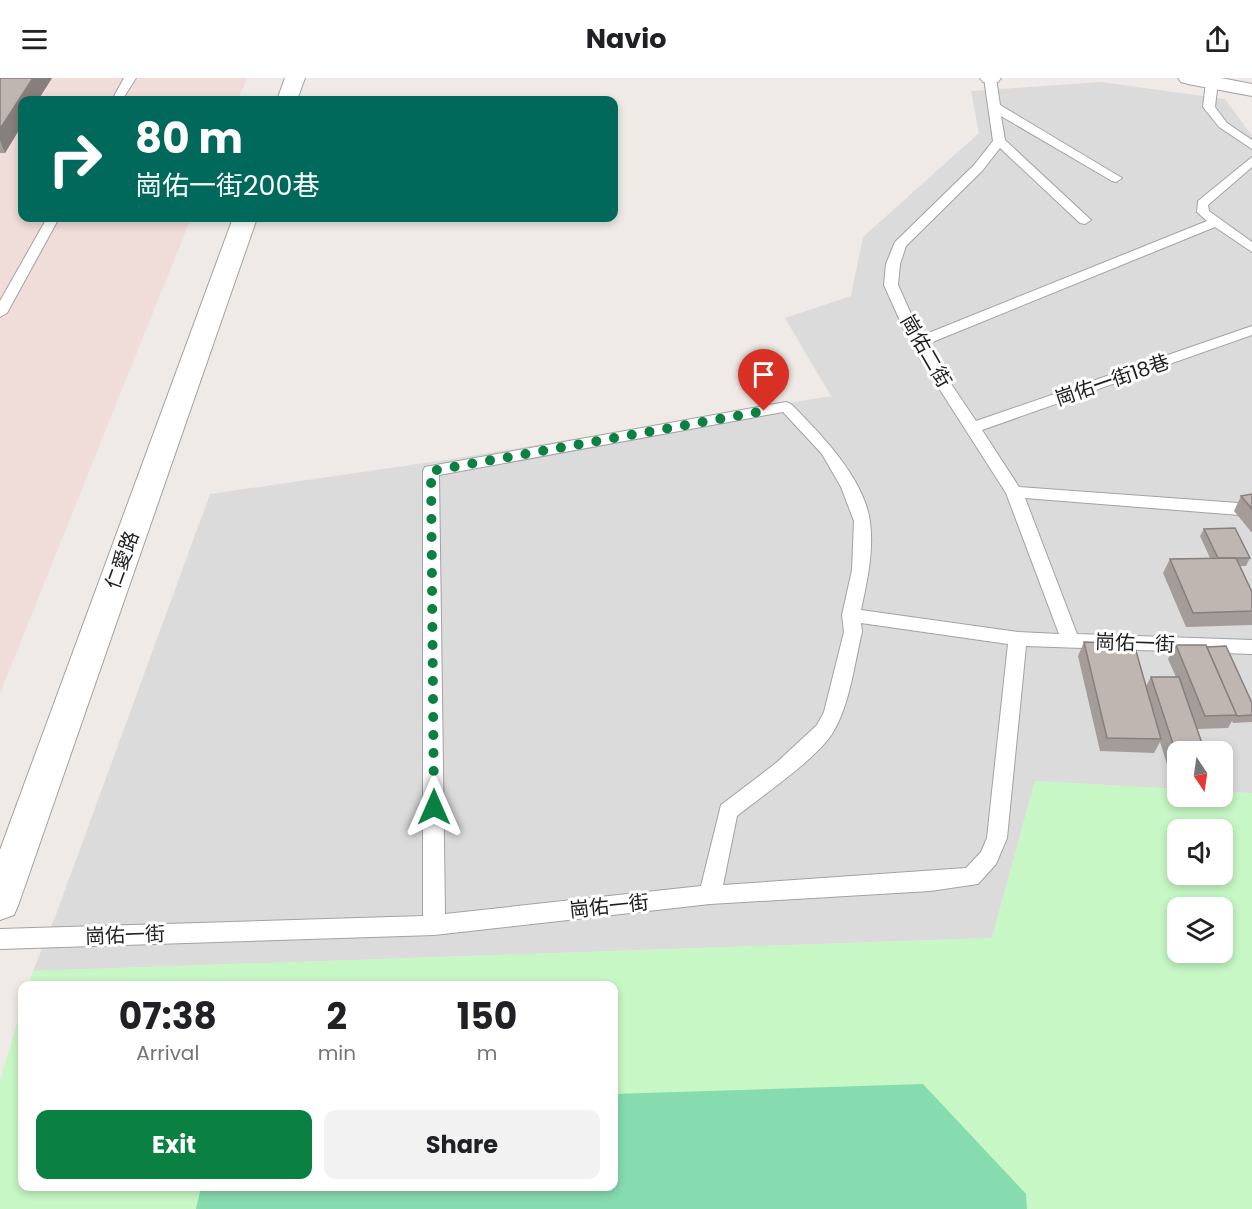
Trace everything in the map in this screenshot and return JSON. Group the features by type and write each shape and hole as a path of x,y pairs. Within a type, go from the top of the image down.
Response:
{"street":[{"path":"288,96 295,78"},
{"path":"1188,78 1210,80 1252,90"},
{"name":"仁愛路","path":"0,903 244,222"}],"lane":[{"path":"119,96 130,78"},
{"path":"990,78 999,141 1085,220"},
{"path":"1210,80 1209,107 1223,125 1252,145"},
{"path":"994,107 1116,178"},
{"name":"崗佑二街","path":"999,141 978,168 900,245 893,264 891,285 917,343 1014,492 1070,640"},
{"path":"1252,161 1202,204 1203,212 1252,248"},
{"path":"0,313 51,222"},
{"path":"917,343 1216,222"},
{"name":"崗佑一街18巷","path":"972,428 1249,336"},
{"path":"434,925 431,471 786,407 828,451 849,487 862,520 861,570 850,615 853,632 833,712 824,730 783,770 728,811 710,895"},
{"path":"1014,492 1252,510"},
{"name":"崗佑一街","path":"850,615 1018,639 1252,647"},
{"name":"崗佑一街","path":"0,939 434,925 710,895 930,882 970,877 989,858 997,838 1018,639"}],"shaded area":[{"path":"0,78 247,78 240,96 18,96 18,222 189,222 0,693"},
{"path":"1101,82 1225,99 1252,136 1252,793 1233,792 1233,741 1167,741 1167,788 1035,781 992,938 33,971 57,912 210,494 452,459 831,396 785,318 851,296 863,237 979,133 971,91"}],"green space":[{"path":"1035,781 1167,788 1167,807 1233,807 1233,792 1252,793 1252,1209 0,1209 0,1081 18,1020 18,1191 618,1191 618,981 30,981 33,971 992,938"},
{"path":"923,1084 1026,1194 1027,1209 196,1209 200,1191 618,1191 618,1094"}],"building":[{"path":"0,78 33,78 21,96 18,96 18,101 0,129"},
{"path":"1252,494 1252,509 1241,496"},
{"path":"1235,528 1250,558 1218,558 1204,529"},
{"path":"1236,558 1252,592 1252,611 1193,613 1170,559"},
{"path":"1084,642 1134,644 1161,739 1107,738"},
{"path":"1176,645 1206,645 1237,715 1205,716"},
{"path":"1226,646 1252,703 1252,715 1237,716 1207,647"},
{"path":"1151,677 1179,677 1201,741 1172,741"}],"route":[{"path":"434,807 431,471 764,411"}]}
